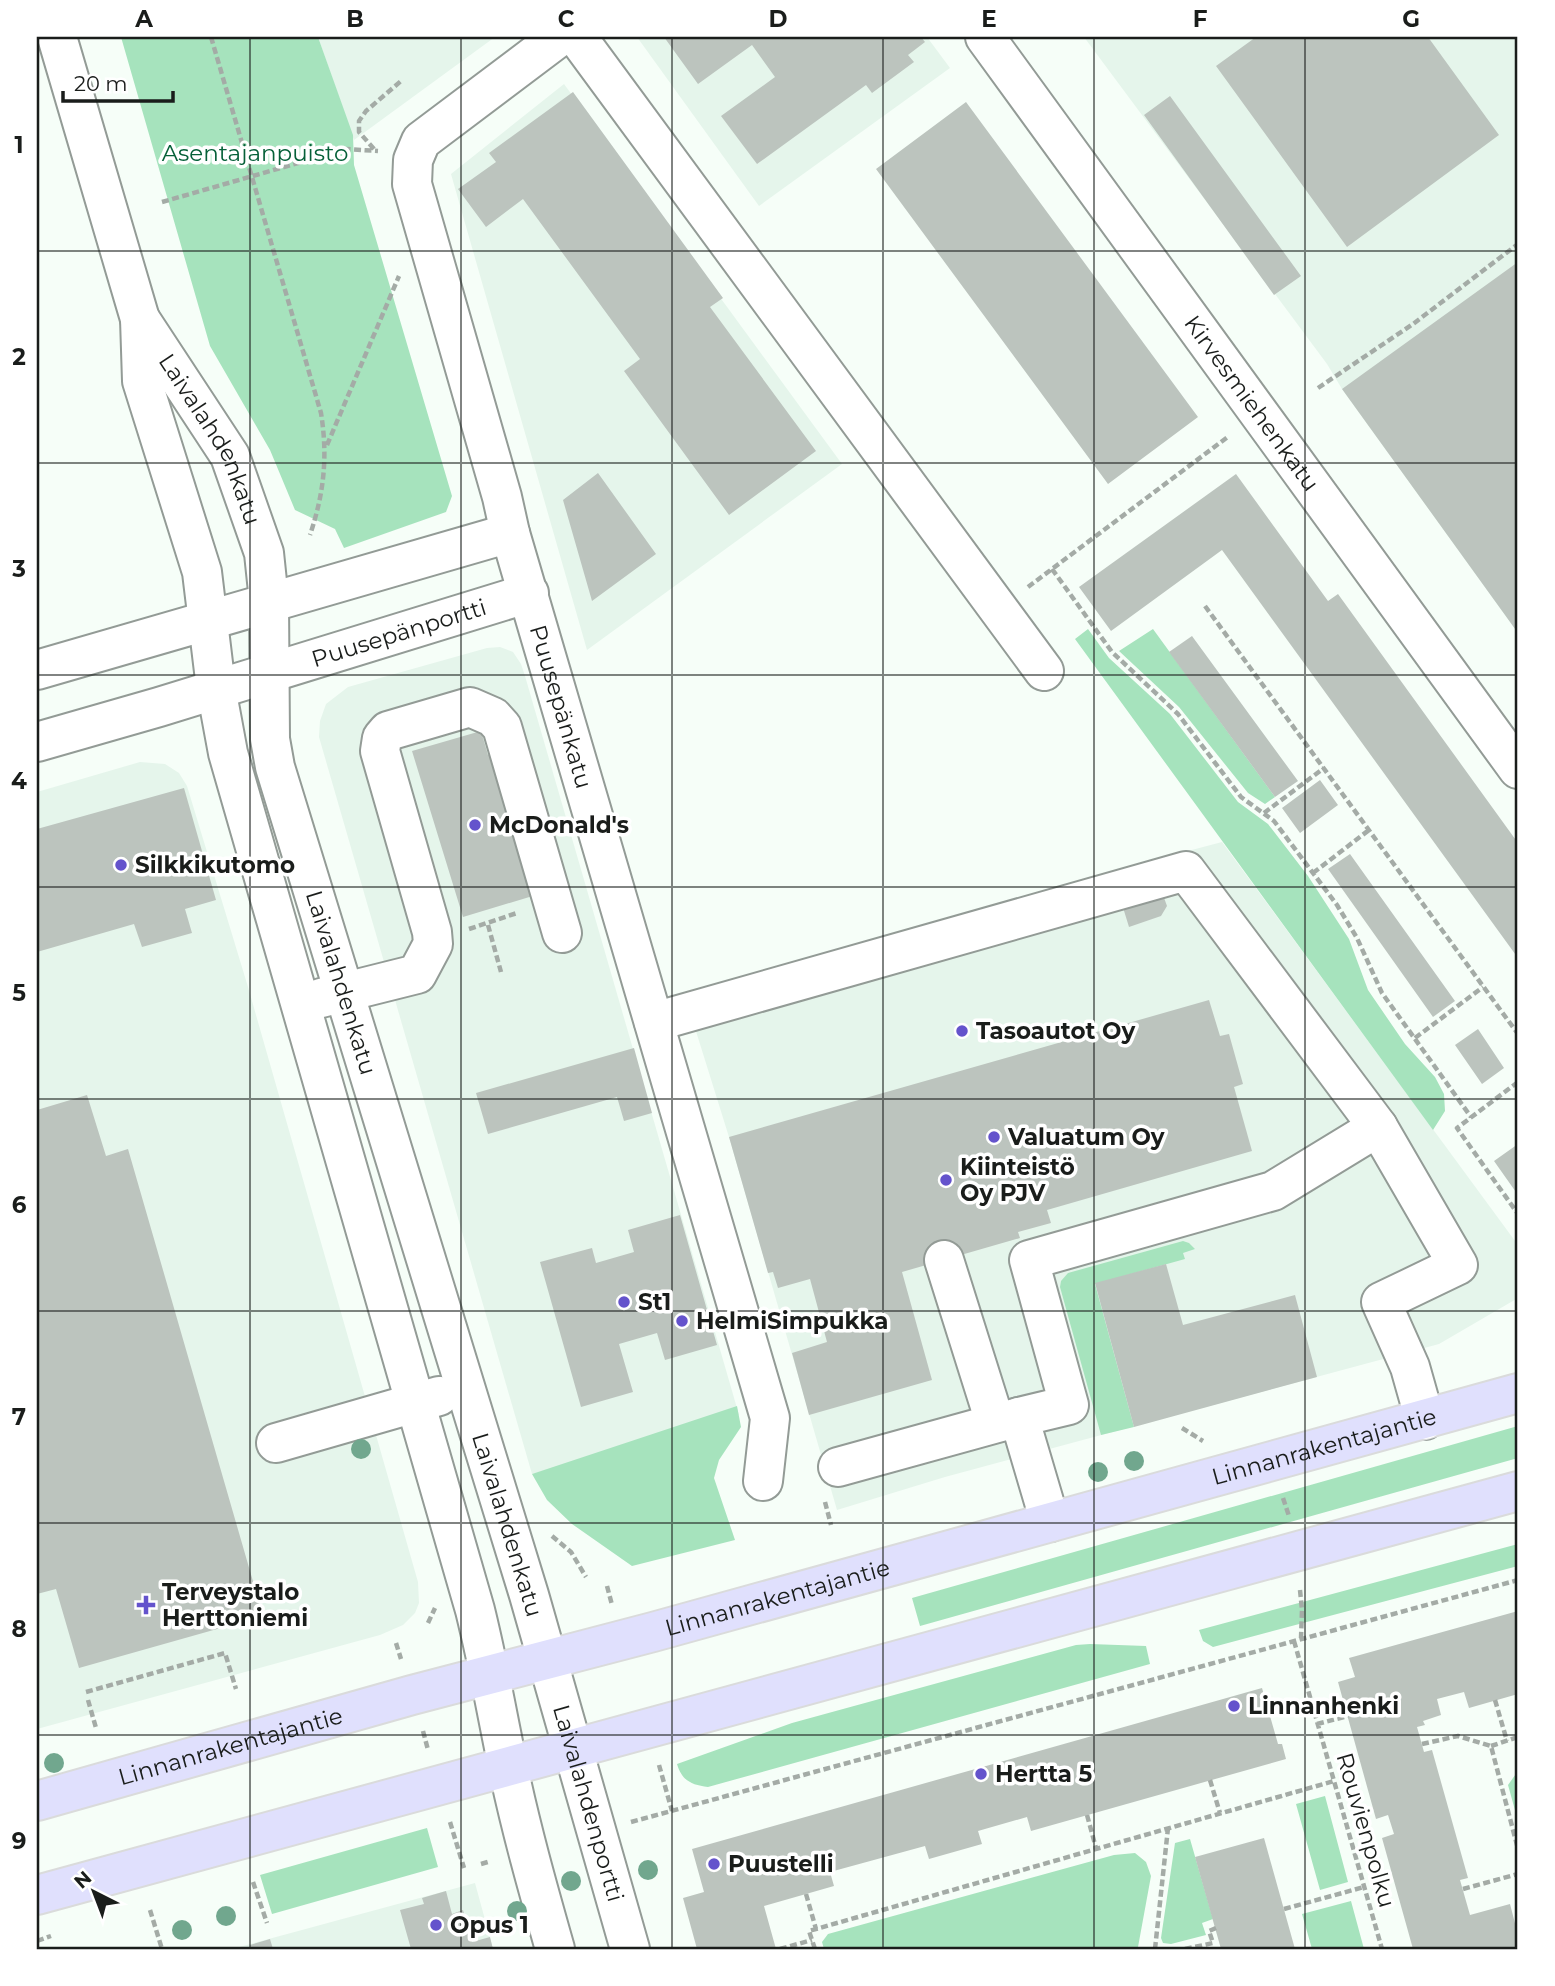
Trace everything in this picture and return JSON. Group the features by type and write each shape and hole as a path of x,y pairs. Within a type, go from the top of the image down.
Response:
{"main road":[{"name":"Linnanrakentajantie","path":"37,1801 1518,1393"},
{"path":"37,1895 1518,1491"}],"street":[{"name":"Laivalahdenkatu","path":"57,37 140,319 142,381 202,572 216,688 228,753 302,1003 475,1609 491,1674"},
{"name":"Puusepänkatu","path":"559,37 421,141 413,160 412,184 510,533 770,1419 763,1481"},
{"path":"577,37 1044,671"},
{"name":"Kirvesmiehenkatu","path":"985,37 1518,769"},
{"name":"Laivalahdenkatu","path":"140,319 230,456 264,553 268,601 270,740 275,766 344,992 454,1329 466,1388 547,1659"},
{"path":"37,670 510,533"},
{"name":"Puusepänportti","path":"37,742 528,593"},
{"path":"302,1003 417,974 433,944 432,932 380,751 382,738 388,731 470,707 493,717 502,727 562,933"},
{"path":"654,1022 1186,871 1378,1126 1458,1265 1381,1303 1410,1367 1424,1420"},
{"path":"838,1467 1069,1405 1029,1260 1273,1191 1378,1126"},
{"path":"944,1260 1049,1522"},
{"path":"399,1345 454,1329"},
{"path":"276,1443 466,1388"},
{"name":"Laivalahdenportti","path":"547,1659 630,1949"},
{"path":"491,1674 527,1850 555,1949"}],"path":[{"path":"211,37 321,414 326,446 319,505 310,535"},
{"path":"162,202 347,149 374,150 359,132 359,121 366,111 401,81"},
{"path":"1318,388 1445,301 1518,244"},
{"path":"326,446 402,269"},
{"path":"999,609 1229,436"},
{"path":"1052,569 1112,652 1178,714 1241,797 1273,821 1313,873 1348,920 1382,993 1471,1117"},
{"path":"1205,606 1518,1034"},
{"path":"1264,813 1324,768"},
{"path":"1313,873 1369,830"},
{"path":"432,932 466,930 488,925 538,904 551,893"},
{"path":"488,925 501,972"},
{"path":"1415,1038 1483,987"},
{"path":"1518,1082 1457,1128 1518,1214"},
{"path":"649,1817 1518,1580"},
{"name":"Rouvienpolku","path":"1294,1641 1382,1949"},
{"path":"86,1692 225,1653 236,1689"},
{"path":"88,1700 96,1728"},
{"path":"1495,1700 1507,1741"},
{"path":"1317,1724 1348,1716"},
{"path":"1422,1744 1458,1735 1491,1746 1518,1737"},
{"path":"1491,1746 1518,1849"},
{"path":"1210,1780 1220,1813"},
{"path":"815,1949 809,1931 1334,1781"},
{"path":"1087,1815 1096,1848"},
{"path":"1154,1949 1168,1828"},
{"path":"1463,1889 1518,1874"},
{"path":"253,1882 267,1923"},
{"path":"1284,1909 1364,1887"},
{"path":"806,1894 816,1929"},
{"path":"150,1910 162,1949"},
{"path":"1214,1949 1209,1931 1216,1928"},
{"path":"37,1941 51,1936"},
{"path":"780,1949 812,1940"},
{"path":"1185,1949 1213,1943"}],"shaded area":[{"path":"318,37 495,37 354,140"},
{"path":"637,37 927,37 950,68 759,206"},
{"path":"1084,37 1518,37 1518,633 1342,389 1327,364"},
{"path":"564,84 842,464 587,650 451,174"},
{"path":"500,647 513,652 525,676 739,1415 532,1474 319,737 320,721 326,704 348,687 487,648"},
{"path":"140,762 165,764 179,773 187,786 248,987 418,1582 419,1603 415,1613 403,1625 380,1635 37,1729 37,792"},
{"path":"1222,842 1518,1245 1518,1298 1439,1344 945,1477 837,1510 729,1137 685,996"},
{"path":"475,1883 493,1949 232,1949"}],"green space":[{"name":"Asentajanpuisto","path":"121,37 318,37 353,135 354,165 452,496 446,512 344,548 335,529 295,510 270,450 210,346"},
{"path":"1088,629 1109,658 1170,714 1238,802 1268,824 1308,876 1349,939 1368,990 1405,1044 1435,1077 1444,1094 1445,1111 1433,1130 1075,639"},
{"path":"1153,629 1275,797 1265,804 1248,793 1179,707 1119,651"},
{"path":"1183,1241 1195,1249 1183,1253 1185,1259 1095,1284 1134,1427 1101,1435 1060,1287 1061,1281 1068,1273"},
{"path":"737,1406 741,1427 719,1460 714,1478 735,1540 632,1566 572,1524 547,1500 532,1474"},
{"path":"1518,1426 1518,1458 920,1626 912,1598"},
{"path":"1518,1544 1518,1566 1213,1647 1203,1641 1199,1630"},
{"path":"1076,1645 1146,1646 1150,1664 708,1787 688,1781 677,1764 792,1723"},
{"path":"1518,1771 1518,1821 1508,1785"},
{"path":"1325,1796 1348,1882 1320,1890 1296,1804"},
{"path":"427,1828 438,1867 272,1914 260,1875"},
{"path":"1190,1839 1213,1919 1202,1923 1206,1935 1171,1944 1163,1943 1161,1938 1175,1843"},
{"path":"1135,1853 1146,1862 1151,1876 1138,1947 1132,1949 824,1949 822,1942 828,1934 1114,1855"},
{"path":"1351,1901 1364,1949 1312,1949 1302,1914"}],"building":[{"path":"664,37 921,37 925,42 908,55 914,62 872,93 866,85 757,164 721,116 775,77 752,45 698,84"},
{"path":"1256,37 1428,37 1499,135 1347,247 1216,66"},
{"path":"573,92 723,298 710,307 816,451 729,515 624,371 640,359 523,199 486,227 458,189 496,162 489,153"},
{"path":"1170,96 1301,276 1274,295 1144,115"},
{"path":"966,102 1198,417 1108,484 876,169"},
{"path":"1518,262 1518,633 1342,389"},
{"path":"598,473 656,554 592,601 563,500"},
{"path":"1236,474 1328,601 1338,594 1518,843 1518,958 1222,550 1111,631 1079,587"},
{"path":"1192,636 1298,781 1275,797 1169,652"},
{"name":"McDonald's","path":"481,731 488,755 493,753 536,895 463,917 412,751"},
{"path":"1320,780 1338,805 1300,833 1282,808"},
{"name":"Silkkikutomo","path":"184,788 216,900 185,909 192,933 142,947 134,924 37,952 37,829"},
{"path":"1350,854 1455,1001 1433,1017 1328,869"},
{"path":"1163,895 1167,906 1161,916 1129,927 1121,901"},
{"name":"Kiinteistö Oy PJV","path":"1209,1000 1220,1036 1229,1034 1243,1084 1234,1087 1252,1151 1047,1210 1051,1223 1018,1232 1020,1238 902,1272 932,1380 809,1415 792,1353 827,1342 810,1279 778,1288 773,1272 768,1273 729,1137"},
{"path":"1478,1029 1504,1068 1482,1084 1455,1045"},
{"path":"634,1048 652,1113 624,1121 617,1097 488,1134 476,1093"},
{"path":"87,1095 106,1156 128,1149 263,1616 79,1668 56,1589 37,1594 37,1110"},
{"path":"1518,1144 1518,1195 1494,1161"},
{"path":"680,1215 717,1345 665,1360 657,1333 619,1344 633,1392 581,1407 540,1262 592,1248 596,1263 634,1252 628,1230"},
{"path":"1166,1264 1183,1325 1295,1295 1317,1377 1134,1427 1095,1283"},
{"path":"1518,1611 1518,1694 1469,1708 1464,1692 1437,1699 1441,1715 1423,1721 1425,1725 1417,1727 1424,1752 1432,1750 1468,1878 1460,1880 1470,1915 1510,1904 1518,1935 1518,1949 1413,1949 1382,1838 1394,1834 1388,1815 1376,1819 1338,1682 1355,1677 1349,1658"},
{"path":"1262,1688 1278,1744 1282,1744 1286,1759 1031,1831 1027,1817 978,1831 982,1844 929,1859 925,1846 830,1872 834,1886 764,1906 776,1949 697,1949 683,1898 704,1892 692,1849"},
{"path":"1264,1838 1295,1949 1221,1949 1195,1857"},
{"name":"Opus 1","path":"446,1891 452,1914 463,1910 472,1942 490,1937 493,1949 411,1949 400,1910 424,1904 422,1898"},
{"path":"270,1939 273,1949 251,1949 250,1945"}],"place":[{"name":"McDonald's","path":"475,825"},
{"name":"Silkkikutomo","path":"121,865"},
{"name":"Tasoautot Oy","path":"962,1031"},
{"name":"Valuatum Oy","path":"994,1137"},
{"name":"Kiinteistö Oy PJV","path":"946,1180"},
{"name":"St1","path":"624,1302"},
{"name":"HelmiSimpukka","path":"682,1321"},
{"name":"Terveystalo Herttoniemi","path":"146,1605"},
{"name":"Linnanhenki","path":"1234,1706"},
{"name":"Hertta 5","path":"981,1774"},
{"name":"Puustelli","path":"714,1864"},
{"name":"Opus 1","path":"436,1925"}]}
